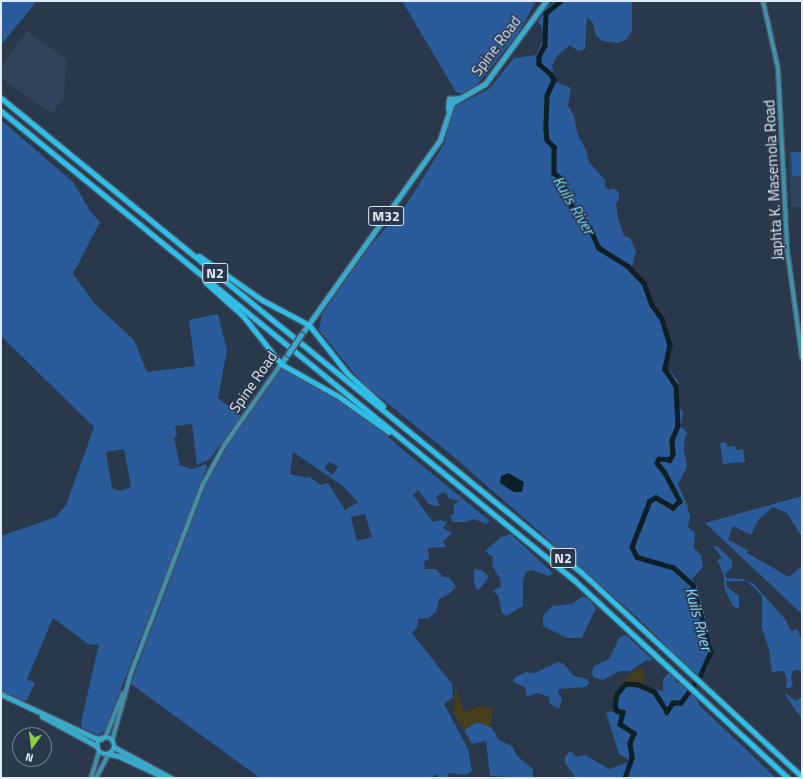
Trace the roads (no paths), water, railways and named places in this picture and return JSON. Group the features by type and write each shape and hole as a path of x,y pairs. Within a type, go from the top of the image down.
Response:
{"highway":[{"name":"N2","path":"1,98 581,572 802,778"},
{"name":"N2","path":"1,111 574,580 788,778"},
{"path":"176,241 251,293 309,325 355,381 430,449"},
{"path":"164,244 238,311 281,364 338,396 424,456"}],"main road":[{"name":"Spine Road","path":"112,741 126,690 202,486 225,444 440,140 451,101 473,93 485,84 546,1"},
{"name":"Japhta K. Masemola Road","path":"763,1 772,35 780,83 787,248 802,358"},
{"name":"Spine Road","path":"97,746 103,738 126,690"},
{"path":"1,694 97,746 99,752 91,778"},
{"path":"30,709 95,738 103,738 112,741 114,747 171,778"},
{"path":"96,778 114,747"},
{"path":"99,752 119,756 167,778"}],"waterway":[{"name":"Kuils River","path":"561,1 546,13 545,45 539,57 539,64 551,74 554,80 547,96 546,129 547,140 554,147 554,173 563,180 568,201 590,228 599,248 628,266 644,283 652,305 662,319 670,345 665,369 676,386 678,426 672,440 673,454 670,460 659,459 657,463 665,473 680,501 673,508 656,498 650,501 632,547 637,557 673,567 693,585 711,652 700,677 681,703 673,703 667,712 654,692 638,685 626,684 617,694 615,705 617,711 623,712 620,724 634,733 630,743 632,758 625,778"}]}
